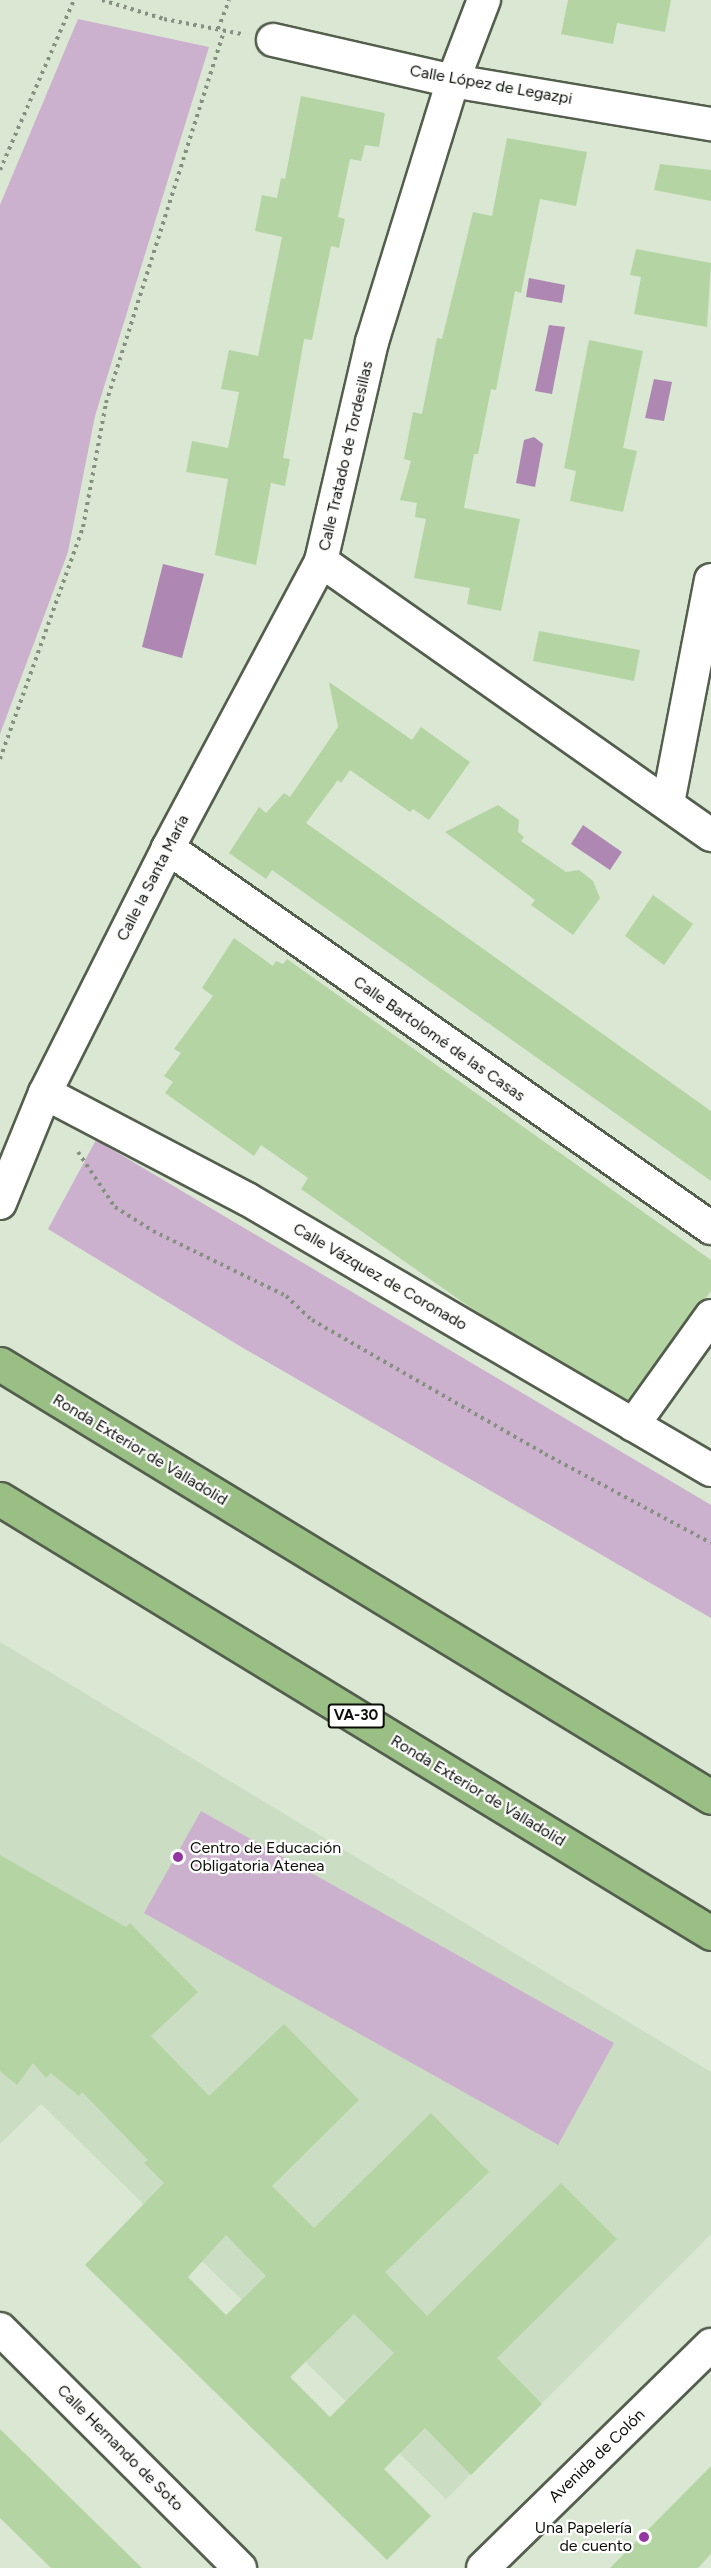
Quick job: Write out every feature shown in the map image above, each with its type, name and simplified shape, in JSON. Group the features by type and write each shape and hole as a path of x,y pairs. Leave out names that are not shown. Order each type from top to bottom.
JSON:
{"highway":[{"name":"Ronda Exterior de Valladolid","path":"5,1367 711,1797"},
{"name":"Ronda Exterior de Valladolid","path":"0,1499 711,1933"}],"street":[{"name":"Calle Tratado de Tordesillas","path":"484,0 453,81 372,342 321,561 711,835"},
{"name":"Calle López de Legazpi","path":"273,40 453,81 711,124"},
{"name":"Calle la Santa María","path":"0,1203 45,1093 168,848 321,561"},
{"path":"668,803 711,579"},
{"name":"Calle Bartolomé de las Casas","path":"168,848 711,1228"},
{"name":"Calle Vázquez de Coronado","path":"45,1093 247,1199 711,1470"},
{"path":"633,1425 711,1316"},
{"name":"Calle Hernando de Soto","path":"0,2329 240,2568"},
{"name":"Avenida de Colón","path":"483,2568 711,2345"}],"path":[{"path":"0,170 74,0"},
{"path":"0,759 83,527 106,403 224,30 164,19 102,0"},
{"path":"218,29 229,0"},
{"path":"76,1150 84,1156 115,1207 153,1231 286,1296 312,1320 545,1454 711,1542"}],"shaded area":[{"path":"78,19 209,47 95,416 68,552 0,734 0,205"},
{"path":"529,278 565,285 562,303 526,297"},
{"path":"549,325 565,327 552,394 535,391"},
{"path":"654,379 672,382 664,421 645,418"},
{"path":"534,437 543,444 535,487 516,483 524,440"},
{"path":"163,564 204,574 182,658 142,647"},
{"path":"583,825 622,852 610,870 571,844"},
{"path":"96,1140 711,1505 711,1618 243,1348 48,1229"},
{"name":"Centro de Educación Obligatoria Atenea","path":"0,1642 711,2072 711,2234 446,2499 41,2104 0,2144"},
{"path":"201,1811 614,2043 558,2145 144,1913"}],"building":[{"path":"568,0 671,0 665,32 617,23 613,44 561,34"},
{"path":"301,96 385,113 379,147 365,145 361,161 350,159 338,217 345,219 339,248 331,246 312,340 304,339 283,458 290,459 285,486 271,483 256,565 215,555 228,479 186,472 192,441 228,448 239,392 221,389 229,350 258,356 282,237 255,231 262,195 277,198 281,178 285,179"},
{"path":"507,138 587,152 576,206 540,199 521,293 515,291 496,390 491,389 478,454 474,454 464,508 520,519 501,611 467,604 470,588 414,578 426,519 415,517 417,503 400,500 411,461 404,459 413,412 422,414 437,338 442,339 473,212 492,216"},
{"path":"660,164 711,170 711,201 654,190"},
{"path":"636,249 711,263 707,327 634,314 641,277 630,275"},
{"path":"589,340 643,351 623,448 637,451 623,512 570,501 576,471 564,468"},
{"path":"539,631 640,650 634,681 533,661"},
{"path":"329,682 412,740 421,727 470,762 429,820 413,809 410,812 350,770 341,783 338,780 306,823 711,1111 711,1181 272,870 266,879 229,853 259,807 266,813 284,793 290,797 338,727"},
{"path":"498,805 519,820 518,832 524,837 521,841 566,872 579,870 593,881 600,898 573,935 531,905 535,900 445,832"},
{"path":"653,895 693,924 664,965 625,936"},
{"path":"234,938 273,966 276,961 283,964 287,959 711,1260 711,1291 628,1401 484,1317 301,1189 308,1178 261,1145 254,1156 165,1093 173,1082 164,1076 181,1053 174,1049 213,996 202,988"},
{"path":"0,1855 126,1927 130,1923 198,1992 151,2036 209,2096 284,2024 359,2100 272,2186 314,2228 431,2113 489,2172 385,2272 427,2316 561,2183 617,2239 497,2358 542,2404 471,2475 425,2428 384,2469 431,2516 387,2560 85,2265 164,2183 144,2163 148,2160 82,2092 79,2096 51,2073 46,2078 33,2063 17,2085 0,2071","holes":["226,2235 266,2276 226,2315 188,2277","354,2314 394,2353 330,2417 290,2377"]},
{"path":"0,2429 142,2568 51,2568 0,2518"},
{"path":"711,2466 711,2554 698,2568 610,2568"}],"place":[{"name":"Centro de Educación Obligatoria Atenea","path":"178,1857"},
{"name":"Una Papelería de cuento","path":"644,2537"}]}
